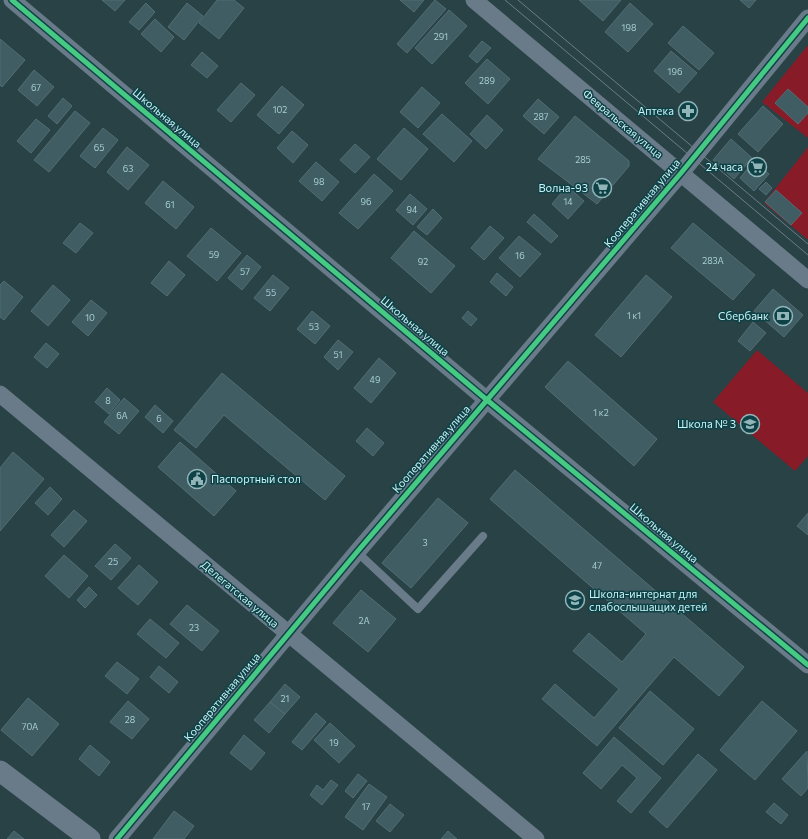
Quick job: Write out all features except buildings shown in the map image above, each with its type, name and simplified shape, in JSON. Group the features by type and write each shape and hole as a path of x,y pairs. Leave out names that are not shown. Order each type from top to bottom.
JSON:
{"street":[{"name":"Школьная улица","path":"12,0 487,400 808,665"},
{"name":"Февральская улица","path":"474,0 808,280"},
{"name":"Кооперативная улица","path":"117,839 357,552 681,173 808,18"},
{"name":"Делегатская улица","path":"0,394 536,839"},
{"path":"0,771 90,839"}],"lane":[{"path":"357,552 418,609 483,536"}],"shaded area":[{"path":"808,45 808,138 762,102"},
{"path":"808,147 808,240 764,203"},
{"path":"757,350 808,393 808,456 795,471 713,402"}],"tram line":[{"path":"505,0 808,255"},
{"path":"518,0 808,244"}],"cycle path":[{"path":"12,0 487,400 808,665"},
{"path":"117,839 357,552 681,173 808,18"}],"place":[{"name":"Аптека","path":"688,111"},
{"name":"24 часа","path":"757,167"},
{"name":"Волна-93","path":"602,188"},
{"name":"Сбербанк","path":"783,316"},
{"name":"Школа № 3","path":"750,424"},
{"name":"Паспортный стол","path":"197,479"},
{"name":"Школа-интернат для слабослышащих детей","path":"575,600"}]}
